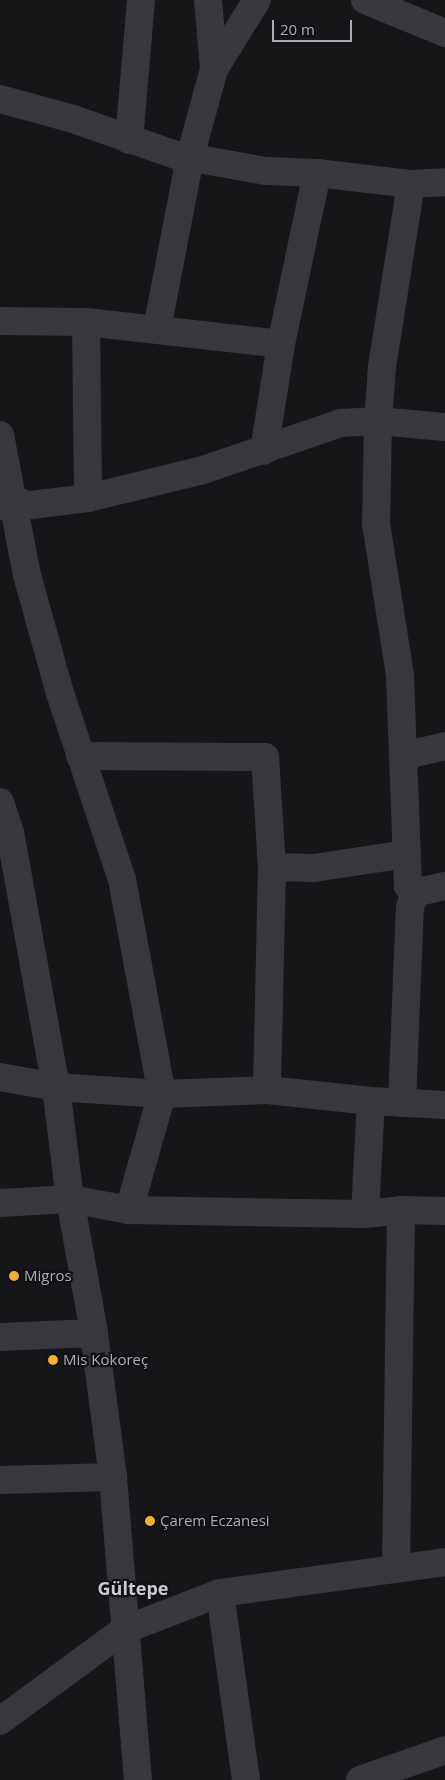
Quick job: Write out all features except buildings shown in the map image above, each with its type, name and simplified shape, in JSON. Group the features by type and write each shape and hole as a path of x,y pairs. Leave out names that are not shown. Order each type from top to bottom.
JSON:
{"street":[{"path":"130,140 140,0"},
{"path":"208,0 214,69"},
{"path":"157,329 190,157 214,69 257,0"},
{"path":"365,0 445,33"},
{"path":"0,100 73,119 130,140 190,157 266,171 317,173 411,184 445,182"},
{"path":"264,451 280,344 317,173"},
{"path":"411,184 382,367 378,421 376,524 400,675 408,886 414,894"},
{"path":"0,321 86,322 280,344"},
{"path":"86,322 88,498"},
{"path":"7,504 31,506 88,498 200,471 340,424 378,421 445,427"},
{"path":"0,435 7,504 80,756 122,879 162,1094 129,1210"},
{"path":"404,756 445,746"},
{"path":"80,756 265,758 272,867 267,1090"},
{"path":"0,802 56,1087 70,1199 94,1333 113,1477 124,1630 138,1780"},
{"path":"272,867 314,868 407,854"},
{"path":"414,894 445,886"},
{"path":"402,1103 410,908 414,894"},
{"path":"0,1078 56,1087 162,1094 267,1090 371,1101 445,1105"},
{"path":"366,1214 371,1101"},
{"path":"0,1204 70,1199 129,1210 366,1214 401,1210 445,1211"},
{"path":"396,1567 401,1210"},
{"path":"0,1337 94,1333"},
{"path":"0,1480 113,1477"},
{"path":"0,1721 124,1630 220,1593 396,1567 445,1562"},
{"path":"220,1593 246,1780"},
{"path":"360,1780 445,1750"}],"place":[{"name":"Migros","path":"14,1276"},
{"name":"Mis Kokoreç","path":"53,1360"},
{"name":"Çarem Eczanesi","path":"150,1521"}],"district":[{"name":"Gültepe","path":"133,1588"}]}
